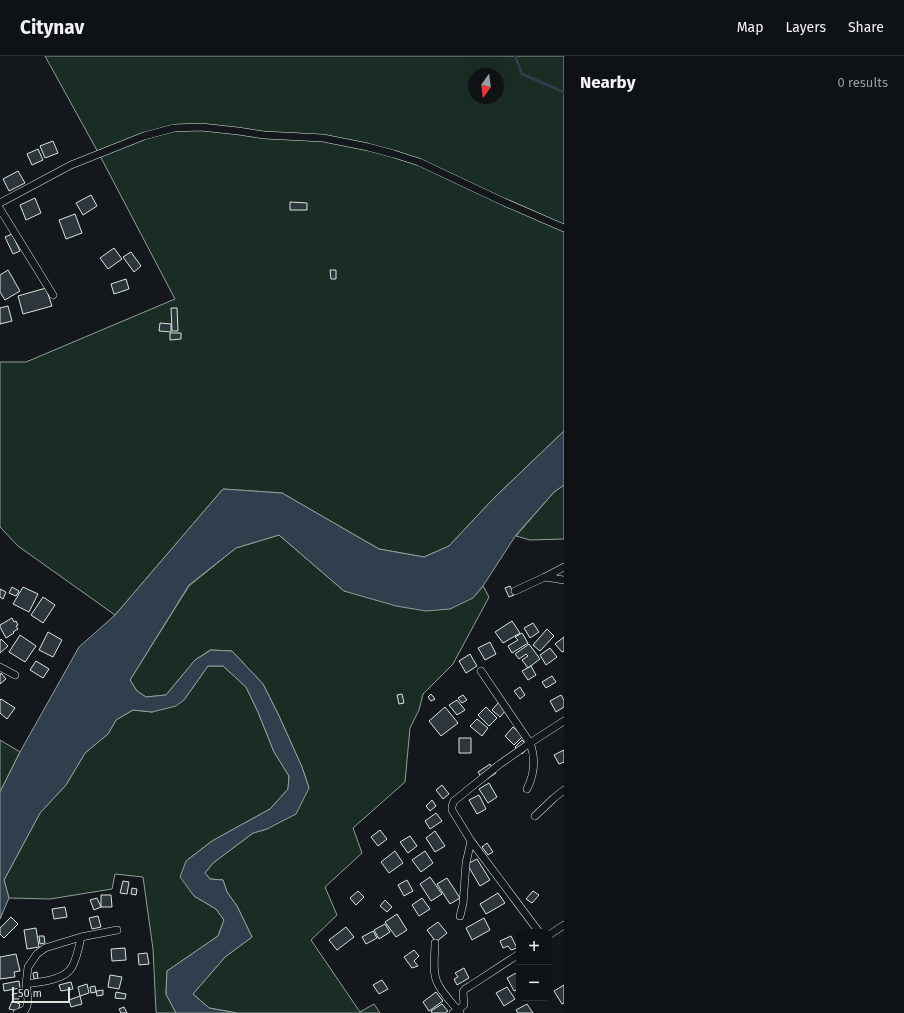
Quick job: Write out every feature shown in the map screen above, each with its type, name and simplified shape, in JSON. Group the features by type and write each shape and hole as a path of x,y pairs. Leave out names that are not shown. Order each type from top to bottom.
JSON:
{"street":[{"path":"0,203 71,165 144,136 174,128 201,127 238,130 264,135 323,138 394,154 419,162 564,228"},
{"path":"0,209 53,294"},
{"path":"515,591 564,567"},
{"path":"545,577 564,580"},
{"path":"0,667 15,675"},
{"path":"481,672 530,743 534,753 532,780 527,789"},
{"path":"537,929 471,841 452,810 452,806 454,801 500,764 564,721"},
{"path":"535,816 564,790"},
{"path":"460,916 463,904 466,863 471,841"},
{"path":"552,932 564,925"},
{"path":"17,1013 25,1010 27,1006 28,1000 26,984 28,967 37,954 45,948 81,937 117,930"},
{"path":"26,984 45,981 65,974 71,968 76,957 81,937"},
{"path":"436,943 434,968 436,982 457,1012 464,1005 463,992 465,988 516,956"}],"green space":[{"path":"45,56 564,56 564,431 493,499 449,546 424,557 379,549 282,493 223,489 115,615 18,546 0,527 0,362 26,362 175,299 99,154"},
{"path":"564,485 564,539 530,540 516,536 554,492"},
{"path":"279,535 344,591 473,598 483,586 489,597 453,664 423,694 419,710 410,728 405,782 353,828 362,853 325,887 337,915 311,940 360,1012 374,1004 380,1013 237,1013 209,1008 193,994 225,957 252,937 237,906 227,892 223,880 210,879 205,873 213,863 253,833 267,829 309,788 302,767 263,684 232,651 210,650 195,660 166,695 146,697 137,691 130,680 189,586 236,548"},
{"path":"208,666 223,666 246,687 274,752 289,776 288,789 270,809 212,841 186,861 194,896 216,909 224,920 218,936 167,971 166,994 176,1013 157,1013 153,949 143,877 115,874 112,889 50,899 9,898 4,880 40,813 66,785 85,753 108,734 116,720 133,710 152,712 184,700"},
{"path":"0,740 20,752 0,792"}],"water":[{"path":"564,431 564,485 554,492 516,535 483,586 473,598 450,609 426,611 396,606 344,591 279,535 236,548 189,585 130,680 137,691 146,697 166,695 195,660 211,650 232,651 263,684 302,767 309,788 296,814 267,829 253,833 213,863 205,873 210,879 223,880 227,892 237,906 252,937 225,957 193,994 209,1008 237,1013 176,1013 166,994 167,971 218,936 224,920 216,909 194,896 180,877 186,861 212,841 270,809 288,789 289,776 274,752 246,687 223,666 208,666 184,700 176,706 152,712 133,710 116,720 108,734 85,753 66,785 40,813 4,880 9,898 0,919 0,792 20,752 79,647 115,615 223,489 282,493 379,549 424,557 449,546 493,499"}],"building":[{"path":"53,141 58,153 45,158 40,146"},
{"path":"38,149 43,160 32,165 27,154"},
{"path":"18,171 25,183 9,191 3,179"},
{"path":"91,195 97,206 83,215 76,203"},
{"path":"35,198 41,213 26,220 20,205"},
{"path":"290,202 307,203 307,210 290,210"},
{"path":"75,214 82,233 66,239 59,220"},
{"path":"12,234 20,251 13,254 5,237"},
{"path":"114,248 122,259 108,269 100,258"},
{"path":"131,252 141,266 134,272 123,257"},
{"path":"8,270 20,291 5,300 0,292 0,275"},
{"path":"330,270 336,270 336,279 331,279"},
{"path":"126,279 129,289 114,294 111,284"},
{"path":"46,288 52,306 23,314 18,296"},
{"path":"8,306 12,321 0,324 0,308"},
{"path":"171,308 177,308 178,331 172,331"},
{"path":"160,323 171,324 171,332 159,331"},
{"path":"170,333 181,333 181,339 170,340"},
{"path":"510,586 514,595 509,597 505,588"},
{"path":"12,587 19,591 16,596 9,593"},
{"path":"23,587 38,594 29,612 13,604"},
{"path":"0,589 6,592 3,599 0,597"},
{"path":"43,597 55,605 43,623 31,615"},
{"path":"12,618 14,622 16,621 18,625 16,626 18,629 6,638 0,625"},
{"path":"512,621 520,633 503,643 495,632"},
{"path":"533,623 539,632 530,638 524,628"},
{"path":"547,629 554,636 540,651 533,645"},
{"path":"48,632 62,640 53,657 39,650"},
{"path":"522,633 528,643 512,653 508,646 518,640 515,637"},
{"path":"20,635 36,646 25,662 9,652"},
{"path":"564,637 564,651 562,652 555,644"},
{"path":"1,639 8,646 0,653 0,641"},
{"path":"490,642 496,654 485,660 478,648"},
{"path":"529,644 540,659 528,668 522,660 528,656 526,654 519,659 515,654"},
{"path":"550,648 557,657 546,665 540,655"},
{"path":"470,654 477,666 466,673 459,661"},
{"path":"36,661 49,669 43,678 30,670"},
{"path":"531,666 536,675 528,680 522,671"},
{"path":"1,673 6,679 0,684 0,675"},
{"path":"552,676 556,682 546,688 542,682"},
{"path":"520,687 525,695 520,699 514,691"},
{"path":"402,694 404,703 399,704 397,695"},
{"path":"431,694 435,699 431,701 428,697"},
{"path":"463,695 467,700 462,703 458,698"},
{"path":"561,695 564,700 564,707 556,712 550,701"},
{"path":"1,699 15,708 7,719 0,713"},
{"path":"457,700 465,710 457,715 449,705"},
{"path":"499,702 506,710 500,717 492,710"},
{"path":"445,707 458,723 441,736 429,721"},
{"path":"486,707 497,718 489,726 478,715"},
{"path":"477,719 488,728 482,736 470,726"},
{"path":"513,727 523,736 514,745 505,736"},
{"path":"459,738 471,738 471,753 459,753"},
{"path":"522,740 529,747 522,754 515,747"},
{"path":"564,750 564,762 559,764 554,755"},
{"path":"490,764 496,773 484,781 478,772"},
{"path":"489,783 497,797 488,803 479,789"},
{"path":"442,785 449,794 443,799 436,790"},
{"path":"479,795 486,809 477,814 469,800"},
{"path":"432,800 436,806 430,811 426,806"},
{"path":"436,813 442,821 430,829 425,821"},
{"path":"380,830 387,839 378,846 371,837"},
{"path":"435,831 445,846 435,852 426,838"},
{"path":"410,836 417,846 408,853 400,842"},
{"path":"487,843 493,852 488,855 482,847"},
{"path":"395,851 403,863 389,873 381,862"},
{"path":"425,851 433,863 421,872 412,860"},
{"path":"477,859 490,880 480,886 467,864"},
{"path":"430,877 442,894 431,901 420,884"},
{"path":"447,878 460,898 450,904 437,884"},
{"path":"407,880 413,891 404,896 398,885"},
{"path":"123,881 129,882 127,894 120,893"},
{"path":"132,888 137,889 136,895 131,894"},
{"path":"358,891 364,897 356,905 350,898"},
{"path":"533,891 539,895 532,903 526,899"},
{"path":"498,893 505,903 486,914 480,904"},
{"path":"101,895 111,895 112,907 101,907"},
{"path":"97,898 101,907 94,910 90,900"},
{"path":"422,898 430,909 419,916 412,905"},
{"path":"385,900 392,907 387,912 380,906"},
{"path":"65,907 67,917 54,919 52,909"},
{"path":"397,914 407,930 396,937 385,922"},
{"path":"98,916 101,927 92,929 89,918"},
{"path":"11,917 18,924 4,938 0,934 0,928"},
{"path":"484,918 490,930 472,940 466,928"},
{"path":"438,922 447,933 436,942 427,930"},
{"path":"385,924 390,932 379,939 374,930"},
{"path":"346,927 354,937 337,950 329,940"},
{"path":"36,928 39,947 27,949 24,930"},
{"path":"373,931 377,938 366,944 362,937"},
{"path":"39,936 44,936 45,943 40,944"},
{"path":"511,936 516,948 511,950 508,946 503,948 500,941"},
{"path":"125,948 126,960 112,961 111,949"},
{"path":"414,950 419,956 414,961 418,966 412,968 404,957"},
{"path":"147,953 149,964 139,965 138,954"},
{"path":"16,954 20,971 14,972 15,977 0,979 0,957"},
{"path":"464,968 469,978 457,985 454,979 458,977 455,973"},
{"path":"37,972 38,978 34,979 33,973"},
{"path":"516,973 516,990 514,991 507,978"},
{"path":"110,975 122,977 119,989 108,987"},
{"path":"382,980 388,989 379,994 373,985"},
{"path":"19,981 20,988 4,991 3,984"},
{"path":"71,982 73,989 61,991 59,985"},
{"path":"87,984 89,993 80,996 78,987"},
{"path":"564,985 564,1003 562,1004 554,991"},
{"path":"95,986 96,992 91,993 90,987"},
{"path":"507,987 515,999 504,1006 496,993"},
{"path":"103,990 103,995 97,996 96,991"},
{"path":"116,992 126,994 125,999 115,998"},
{"path":"436,992 443,1001 429,1011 423,1002"},
{"path":"19,993 19,999 13,999 12,994"},
{"path":"80,996 82,1004 71,1007 69,1000"},
{"path":"12,1001 20,1004 18,1011 9,1009"},
{"path":"442,1004 448,1011 445,1013 432,1013 431,1011"},
{"path":"527,1004 533,1013 518,1013 516,1010"},
{"path":"124,1007 127,1013 121,1013 119,1009"}],"waterway":[{"path":"515,56 522,74 564,93"}]}
